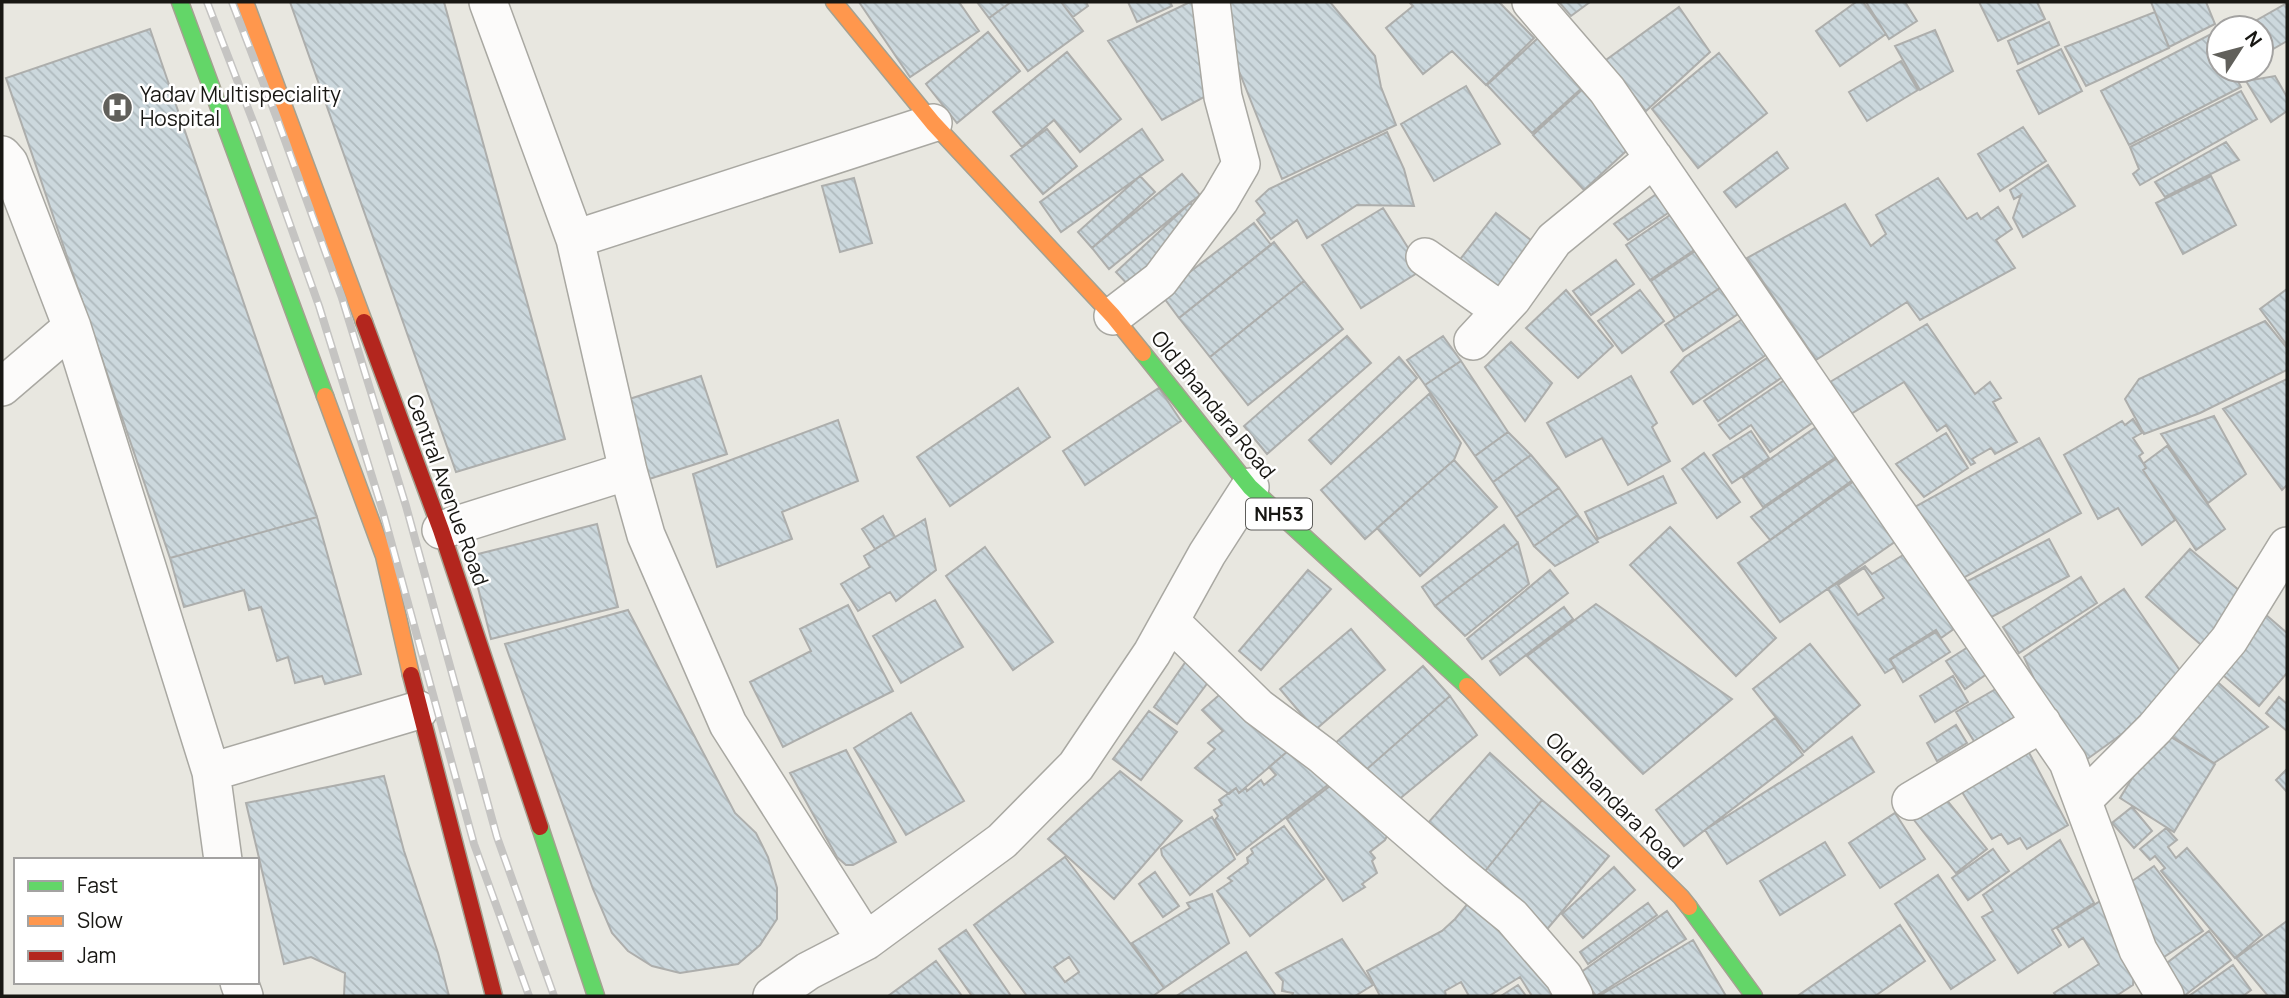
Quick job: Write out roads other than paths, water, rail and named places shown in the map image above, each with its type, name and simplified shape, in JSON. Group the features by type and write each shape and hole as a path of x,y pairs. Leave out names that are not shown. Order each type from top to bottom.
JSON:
{"main road":[{"path":"180,2 384,556 419,710 494,996"},
{"name":"Central Avenue Road","path":"245,2 441,530 596,996"},
{"name":"Old Bhandara Road","path":"834,2 933,123 1113,316 1250,487 1469,688 1672,888 1754,996"}],"street":[{"path":"488,2 575,239 628,471 646,535 727,724 866,941"},
{"path":"1113,316 1160,280 1220,201 1241,164 1223,97 1211,2"},
{"path":"1531,2 1607,90 2068,762 2138,950 2165,996"},
{"path":"575,239 933,123"},
{"path":"2,155 9,163 72,327 211,772 223,858"},
{"path":"1473,341 1512,299 1554,240 1654,158"},
{"path":"1425,257 1501,311"},
{"path":"2,387 72,327"},
{"path":"441,530 628,471"},
{"path":"772,996 807,971 866,941 1002,841 1076,766 1152,653 1207,554 1250,487"},
{"path":"2082,800 2155,728 2229,640 2287,546"},
{"path":"1170,621 1258,707 1322,755 1457,873 1512,917 1564,977 1574,996"},
{"path":"211,772 419,710"},
{"path":"1911,801 2042,723"}],"railway":[{"path":"207,2 319,306 383,512 474,844 529,996"},
{"path":"232,2 342,298 406,506 497,837 554,996"}],"place":[{"name":"Yadav Multispeciality Hospital","path":"117,107"}]}
